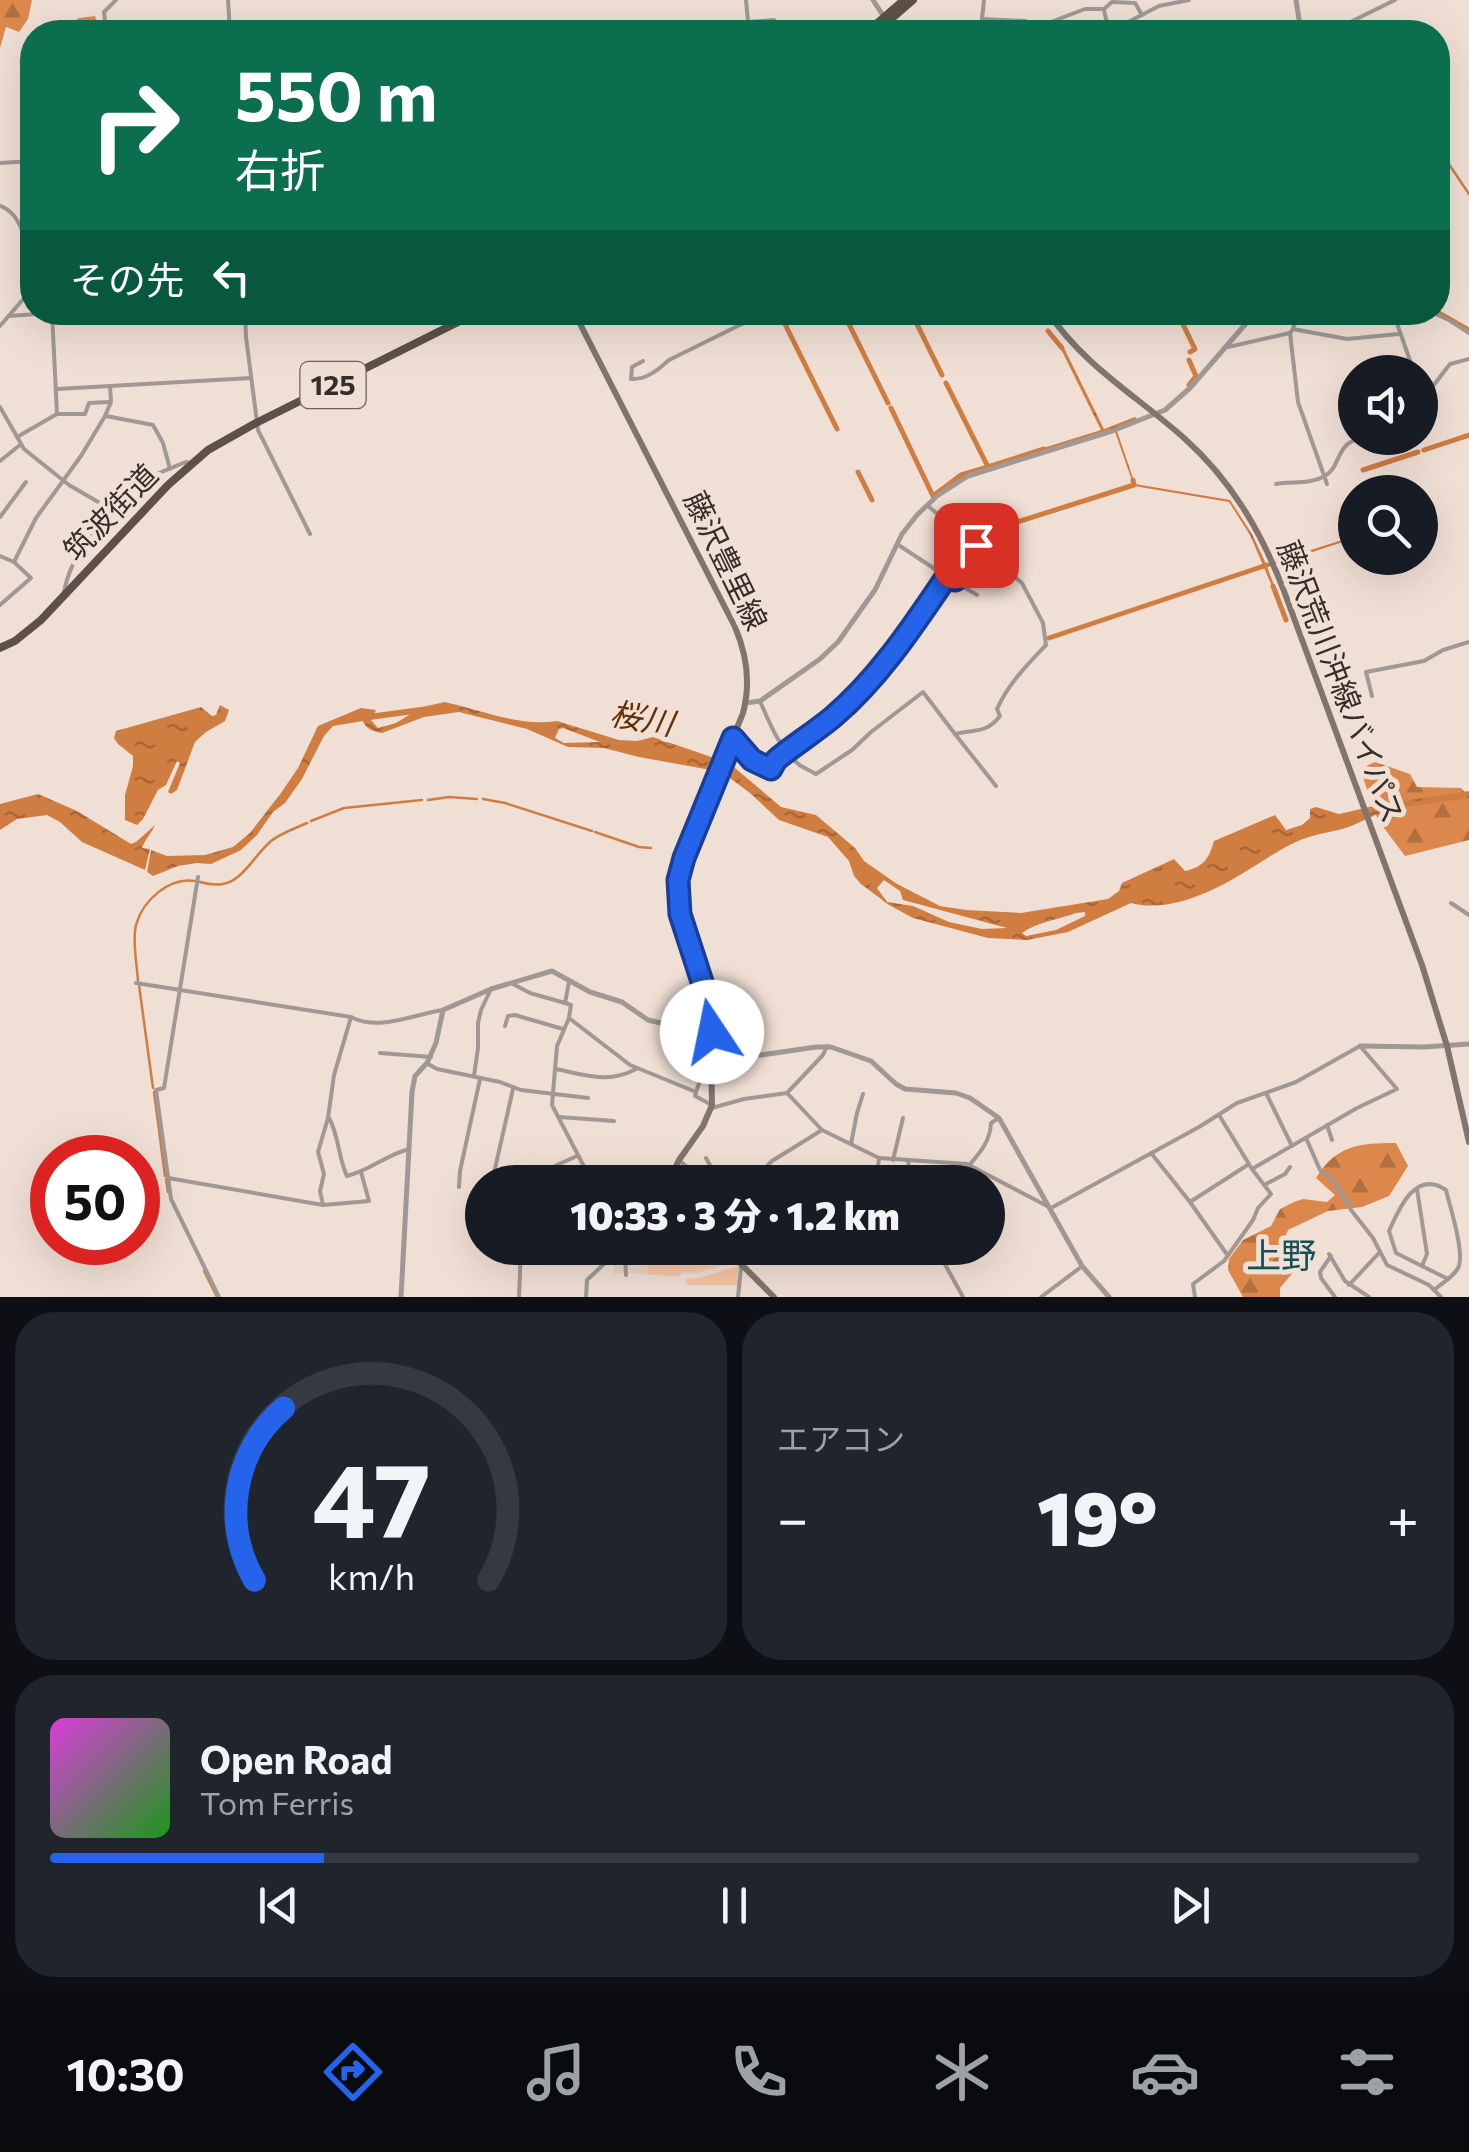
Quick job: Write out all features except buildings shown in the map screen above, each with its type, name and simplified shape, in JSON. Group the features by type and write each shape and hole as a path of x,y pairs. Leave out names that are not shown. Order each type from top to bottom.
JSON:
{"highway":[{"path":"886,20 904,0"},
{"path":"886,20 913,0"},
{"name":"筑波街道","path":"0,648 28,632 191,462 256,423 452,325"}],"main road":[{"name":"藤沢豊里線","path":"580,325 741,641 747,670 746,703 678,874 678,902 710,1011 712,1106"},
{"name":"藤沢荒川沖線バイパス","path":"1058,325 1098,368 1205,458 1247,511 1274,565 1422,965 1447,1046 1469,1142"},
{"path":"676,1165 712,1106"},
{"path":"743,1265 774,1297"}],"street":[{"path":"105,20 104,12 116,0"},
{"path":"873,0 886,20"},
{"path":"1082,0 1085,10"},
{"path":"1132,20 1159,6 1188,0"},
{"path":"1354,20 1395,0"},
{"path":"1057,20 1085,10 1104,9 1112,1 1135,3 1142,15"},
{"path":"1104,9 1106,20"},
{"path":"0,206 14,213 20,222"},
{"path":"0,326 20,303"},
{"path":"9,316 20,315"},
{"path":"53,325 57,414"},
{"path":"246,325 256,423 310,534"},
{"path":"643,361 630,370 631,380 658,370 740,325"},
{"path":"746,703 760,701 829,652 875,590 910,523 953,485 968,476 1155,415 1179,399 1245,325"},
{"path":"1293,325 1298,402 1327,484"},
{"path":"1396,325 1407,355"},
{"path":"1226,348 1291,331 1347,339 1398,334"},
{"path":"1438,378 1450,364 1469,359"},
{"path":"57,390 251,378"},
{"path":"14,562 36,518 105,416 111,402 110,386"},
{"path":"18,436 57,414 85,414 90,403 111,402"},
{"path":"0,407 20,445 64,480 113,510"},
{"path":"105,416 153,425 170,469"},
{"path":"0,461 20,445"},
{"path":"1276,484 1302,483 1324,476 1333,470 1340,455"},
{"name":"筑波街道","path":"64,596 74,560 113,510 142,483 191,462"},
{"path":"0,517 26,482"},
{"path":"927,506 1022,583 1043,622 1046,645 1017,675 1000,702 1000,716 994,724 986,730 955,734"},
{"path":"898,544 977,595"},
{"path":"955,580 976,545"},
{"path":"0,556 14,562 31,578 0,605"},
{"path":"732,740 752,760 771,769 787,750 833,717 905,640 947,576"},
{"path":"1372,696 1366,672 1424,661 1469,642"},
{"path":"760,701 787,750 801,766 816,774 923,692 996,786"},
{"path":"198,877 164,1088 156,1090 171,1199 218,1297"},
{"path":"1450,903 1469,914"},
{"path":"136,983 365,1022 386,1022 443,1010 491,989 552,972 590,992 622,1002 648,1020 712,1036 752,1055 827,1046 871,1061 906,1089 963,1094 1000,1118 1082,1266 1109,1297"},
{"path":"512,982 530,994 571,1005 557,1046 552,1105 582,1165"},
{"path":"565,1003 569,982"},
{"path":"459,1187 477,1078 478,1023 491,989"},
{"path":"401,1297 414,1079 429,1060 443,1010"},
{"path":"505,1026 508,1016 514,1014 562,1029"},
{"path":"323,1205 320,1190 324,1174 318,1152 350,1017"},
{"path":"569,1018 636,1068 696,1092"},
{"path":"1051,1208 1237,1103 1296,1082 1360,1046 1469,1044"},
{"path":"712,1064 705,1067 696,1096 712,1106 787,1093 823,1056 827,1046"},
{"path":"1190,1202 1397,1089 1360,1046"},
{"path":"380,1053 429,1060 437,1070 513,1088 588,1098"},
{"path":"556,1069 611,1077 636,1068"},
{"path":"496,1165 513,1088"},
{"path":"787,1093 822,1130 878,1158 967,1164 1051,1208"},
{"path":"1266,1093 1292,1146"},
{"path":"851,1144 863,1094"},
{"path":"1195,1297 1192,1284 1228,1255 1271,1194 1219,1115"},
{"path":"560,1117 614,1121"},
{"path":"328,1118 335,1130 345,1175 361,1172 409,1149"},
{"path":"893,1160 904,1118"},
{"path":"967,1164 980,1154 991,1132 991,1123 1000,1118"},
{"path":"1327,1125 1332,1140"},
{"path":"769,1165 822,1130"},
{"path":"1306,1138 1320,1170 1332,1180 1373,1238 1386,1265 1442,1297"},
{"path":"1151,1154 1228,1255"},
{"path":"557,1165 577,1156"},
{"path":"706,1158 710,1165"},
{"path":"877,1165 878,1158"},
{"path":"679,1160 685,1165"},
{"path":"908,1161 909,1165"},
{"path":"1264,1186 1290,1167"},
{"path":"168,1178 323,1205 369,1201 361,1172"},
{"path":"1434,1290 1448,1279 1460,1262 1446,1190 1426,1184 1402,1201 1389,1231 1394,1251 1448,1279"},
{"path":"1417,1189 1426,1254 1422,1266"},
{"path":"1383,1260 1394,1251"},
{"path":"1349,1285 1379,1253"},
{"path":"1335,1297 1320,1278 1330,1255 1349,1285 1369,1297"},
{"path":"519,1297 521,1265"},
{"path":"586,1297 587,1280 602,1265"},
{"path":"626,1265 626,1275"},
{"path":"738,1297 742,1265"},
{"path":"945,1265 962,1297"},
{"path":"1041,1297 1082,1266"},
{"path":"1354,1297 1358,1290"}],"shaded area":[{"path":"614,1265 725,1265 695,1274 682,1273 679,1277 614,1274"},
{"path":"648,1265 719,1265 679,1275 647,1274"},
{"path":"738,1266 737,1285 687,1285 686,1279"}],"green space":[{"path":"0,0 32,0 28,19 20,20 19,32 6,27 0,48"},
{"path":"1375,762 1410,774 1417,787 1461,788 1469,797 1469,840 1405,856 1378,820 1360,769"},
{"path":"1396,1143 1408,1166 1389,1196 1362,1207 1328,1211 1288,1230 1286,1249 1301,1263 1280,1288 1280,1297 1243,1297 1228,1270 1229,1259 1243,1240 1271,1226 1280,1209 1294,1202 1327,1202 1335,1195 1316,1178 1341,1152 1360,1145"}],"water":[{"path":"1062,344 1104,429 1137,419 1116,428 1135,484 1230,500 1252,534 1266,564 1338,544 1267,567 1274,591 1250,535 1229,502 1134,486 1114,429 1044,450 1101,430 1059,345"},
{"path":"445,702 515,720 557,721 619,740 653,737 729,763 781,807 816,815 855,848 864,861 897,884 940,906 966,910 1021,913 1108,899 1119,891 1122,883 1174,859 1185,871 1196,867 1207,857 1214,841 1275,815 1286,830 1302,825 1310,818 1310,809 1316,807 1339,814 1469,791 1469,798 1393,809 1346,828 1306,838 1226,883 1179,902 1131,903 1068,932 1027,940 988,938 913,918 889,905 861,884 849,861 828,837 779,820 722,772 604,748 568,747 527,729 459,712 424,717 382,733 368,728 363,721 333,726 285,803 241,850 211,864 178,866 153,876 147,872 151,850 167,856 205,855 233,847 250,833 298,768 318,726 361,708 376,710 371,720 378,728 396,723 422,707","holes":["563,728 600,742 564,743 555,738","884,880 900,891 903,900 1007,928 982,929 949,922 913,906 887,902 877,888","1085,912 1085,916 1056,930 1026,936 1022,933 1076,913"]},
{"path":"220,705 229,710 225,721 195,742 177,790 168,792 180,763 177,761 143,819 137,825 125,820 125,795 133,756 118,744 114,738 116,731 201,707 216,715"},
{"path":"38,794 77,811 131,844 155,825 142,848 150,849 145,870 82,842 47,815 17,819 0,830 0,804"}],"waterway":[{"path":"1450,166 1469,194"},
{"path":"1450,319 1469,330"},
{"path":"785,325 837,429"},
{"path":"849,325 888,403"},
{"path":"917,325 942,375"},
{"path":"1183,325 1195,349 1190,352"},
{"path":"1048,331 1062,348"},
{"path":"1189,360 1196,376 1189,385"},
{"path":"946,383 988,467 1044,449"},
{"path":"891,408 933,496 961,475 988,467"},
{"path":"1438,445 1469,435"},
{"path":"1363,470 1409,455"},
{"path":"858,472 872,500"},
{"path":"970,537 1134,485 1133,480"},
{"path":"1049,638 1267,565"},
{"path":"1273,586 1286,620"},
{"name":"桜川","path":"369,717 421,710"},
{"path":"428,800 477,799"},
{"path":"483,799 592,831"},
{"path":"311,821 344,808 422,800"},
{"path":"200,882 214,885 234,880 271,841 307,823"},
{"path":"595,832 651,848"},
{"path":"138,981 134,938 139,916 158,892 176,883 195,881"},
{"path":"139,985 153,1088"},
{"path":"154,1092 165,1176"},
{"path":"166,1179 168,1192"},
{"path":"204,1271 217,1297"}],"district":[{"name":"上野","path":"1281,1256"}],"route":[{"path":"712,1032 706,994 680,914 678,880 733,738 752,760 771,769 776,760 833,717 905,640 947,576 955,580 976,545"}]}
